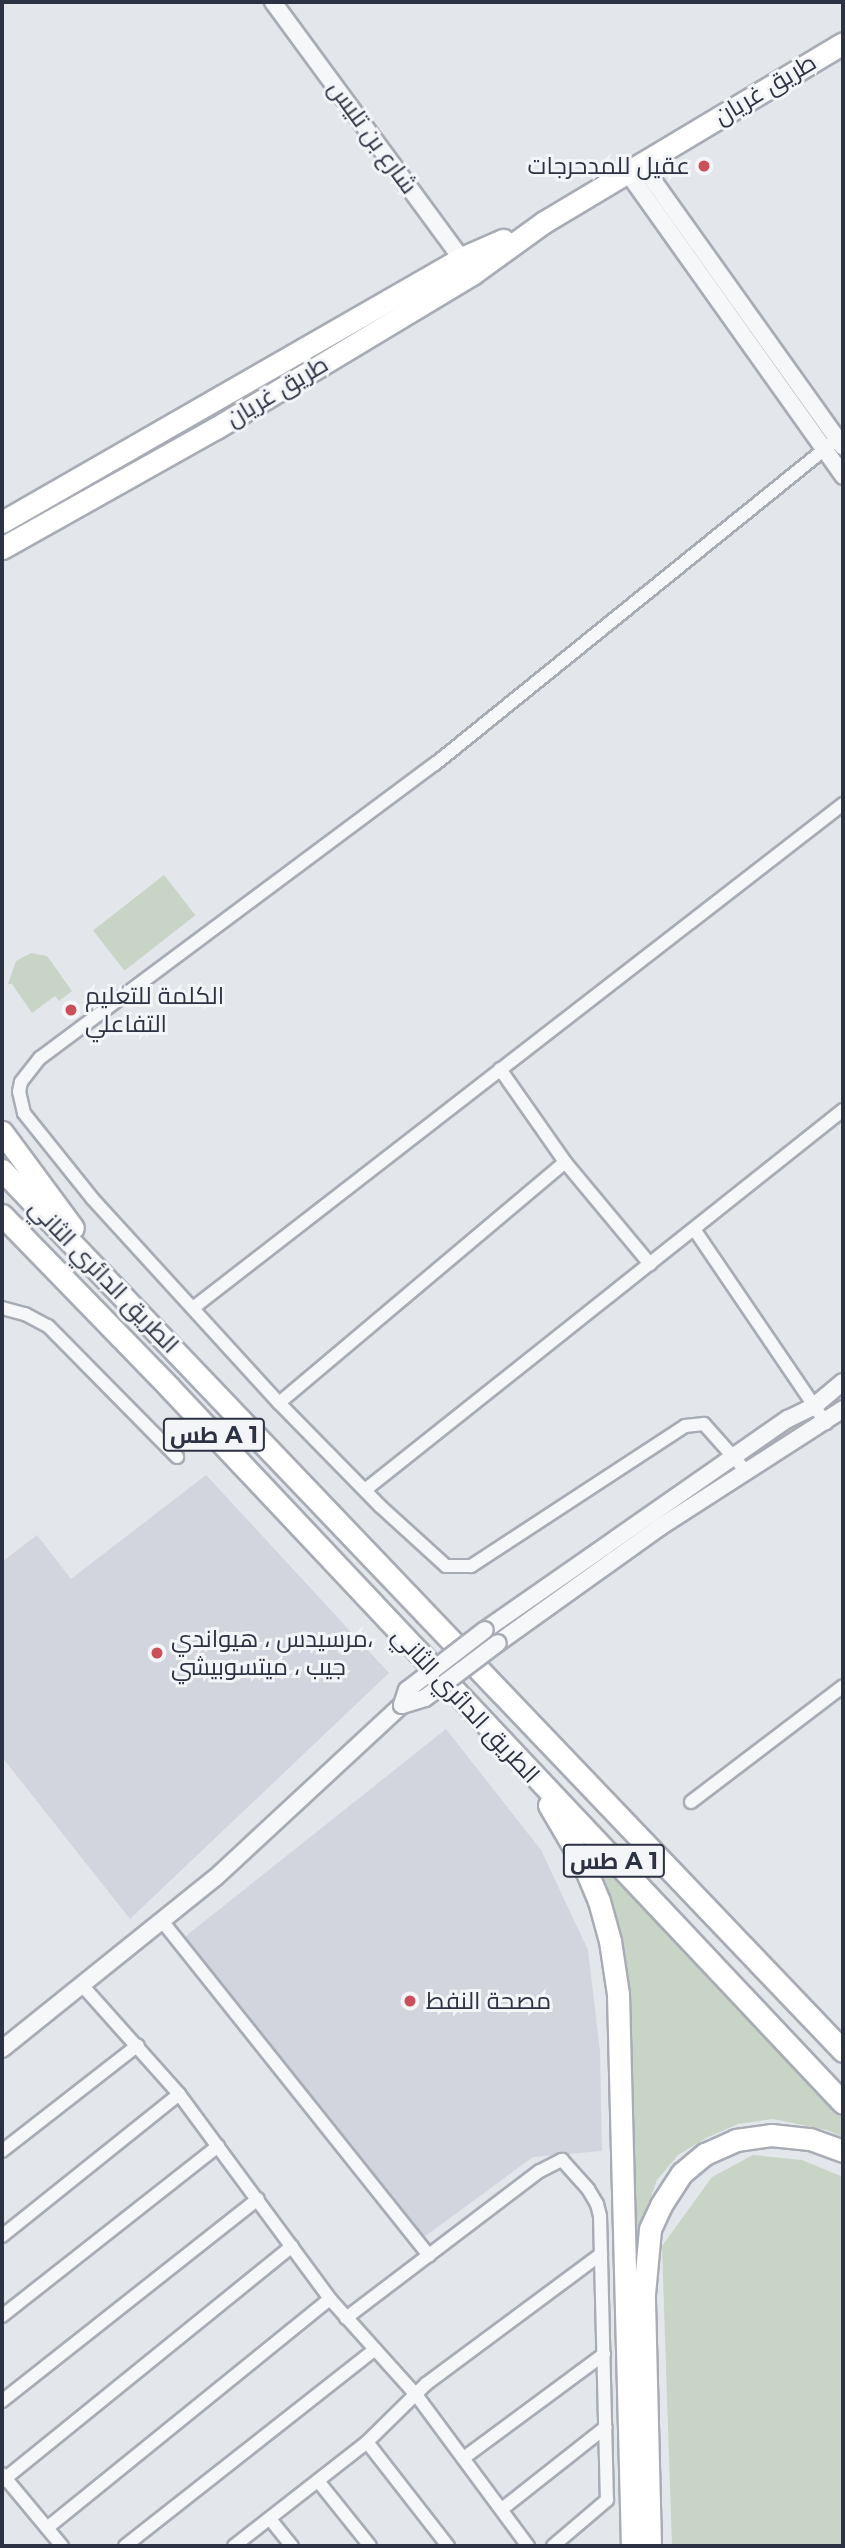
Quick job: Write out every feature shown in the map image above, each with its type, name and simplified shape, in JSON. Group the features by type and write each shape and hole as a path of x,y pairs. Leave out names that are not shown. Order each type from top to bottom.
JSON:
{"highway":[{"name":"طريق غريان","path":"2,522 467,266 635,169 843,43"},
{"name":"طريق غريان","path":"2,548 216,428 467,266"},
{"path":"2,1132 115,1287"},
{"name":"الطريق الدائري الثاني","path":"2,1170 843,2051"},
{"name":"الطريق الدائري الثاني","path":"2,1214 188,1407 843,2104"},
{"path":"2,1223 39,1255"},
{"path":"532,1776 583,1863 599,1901 610,1941 618,1994 632,2546"},
{"path":"811,2016 843,2036"},
{"path":"650,2546 644,2294 650,2229 661,2206 682,2173 705,2154 736,2140 771,2135 810,2139 843,2151"}],"street":[{"name":"شارع بن تليس","path":"273,2 467,266"},
{"path":"635,169 840,442 824,450 435,764 52,1048 31,1069 19,1087 24,1113 92,1198 279,1403 365,1490 446,1566 462,1568 500,1549 685,1426 704,1424 746,1470"},
{"path":"635,169 843,477"},
{"path":"193,1308 843,804"},
{"path":"500,1069 565,1162 650,1264"},
{"path":"365,1490 843,1110"},
{"path":"279,1403 565,1162"},
{"path":"694,1229 826,1423"},
{"path":"2,1308 24,1314 48,1326 177,1457"},
{"path":"2,2049 215,1878 402,1704 407,1690 485,1630 788,1419 813,1407 843,1382"},
{"path":"402,1704 425,1698 564,1594 785,1443 826,1423 843,1409"},
{"path":"691,1802 843,1686"},
{"path":"162,1921 429,2255"},
{"path":"81,1984 179,2094 330,2299 417,2396 465,2457 528,2546"},
{"path":"2,2151 138,2045"},
{"path":"2,2236 179,2094"},
{"path":"2,2316 218,2146"},
{"path":"346,2318 558,2160 588,2189 597,2204 601,2254 607,2500 553,2546"},
{"path":"2,2401 258,2199"},
{"path":"62,2546 3,2478 292,2246"},
{"path":"234,2546 367,2442 417,2396 426,2384 601,2254"},
{"path":"47,2528 330,2299"},
{"path":"125,2546 375,2349"},
{"path":"465,2457 604,2354"},
{"path":"502,2509 606,2427"},
{"path":"367,2442 448,2546"},
{"path":"318,2481 370,2546"},
{"path":"270,2519 292,2546"}],"shaded area":[{"path":"206,1475 389,1673 130,1919 2,1757 2,1562 37,1535 71,1579"},
{"name":"مصحة النفط","path":"446,1729 541,1850 588,1950 600,2051 602,2151 533,2157 424,2237 177,1943"}],"green space":[{"path":"164,875 195,915 124,971 93,930"},
{"path":"31,953 47,956 72,991 59,1001 55,996 32,1013 12,984 8,984 16,961"},
{"path":"586,1843 621,1884 843,2117 843,2137 827,2130 773,2119 738,2124 708,2137 678,2155 657,2180 632,2248 614,1933 607,1885"},
{"path":"753,2155 802,2160 843,2177 843,2546 672,2546 662,2246 712,2177"}],"place":[{"name":"عقيل للمدحرجات","path":"704,166"},
{"name":"الكلمة للتعليم التفاعلي","path":"71,1010"},
{"name":"مرسيدس ، هيواندي، جيب ، ميتسوبيشي","path":"157,1653"},
{"name":"مصحة النفط","path":"410,2001"}]}
